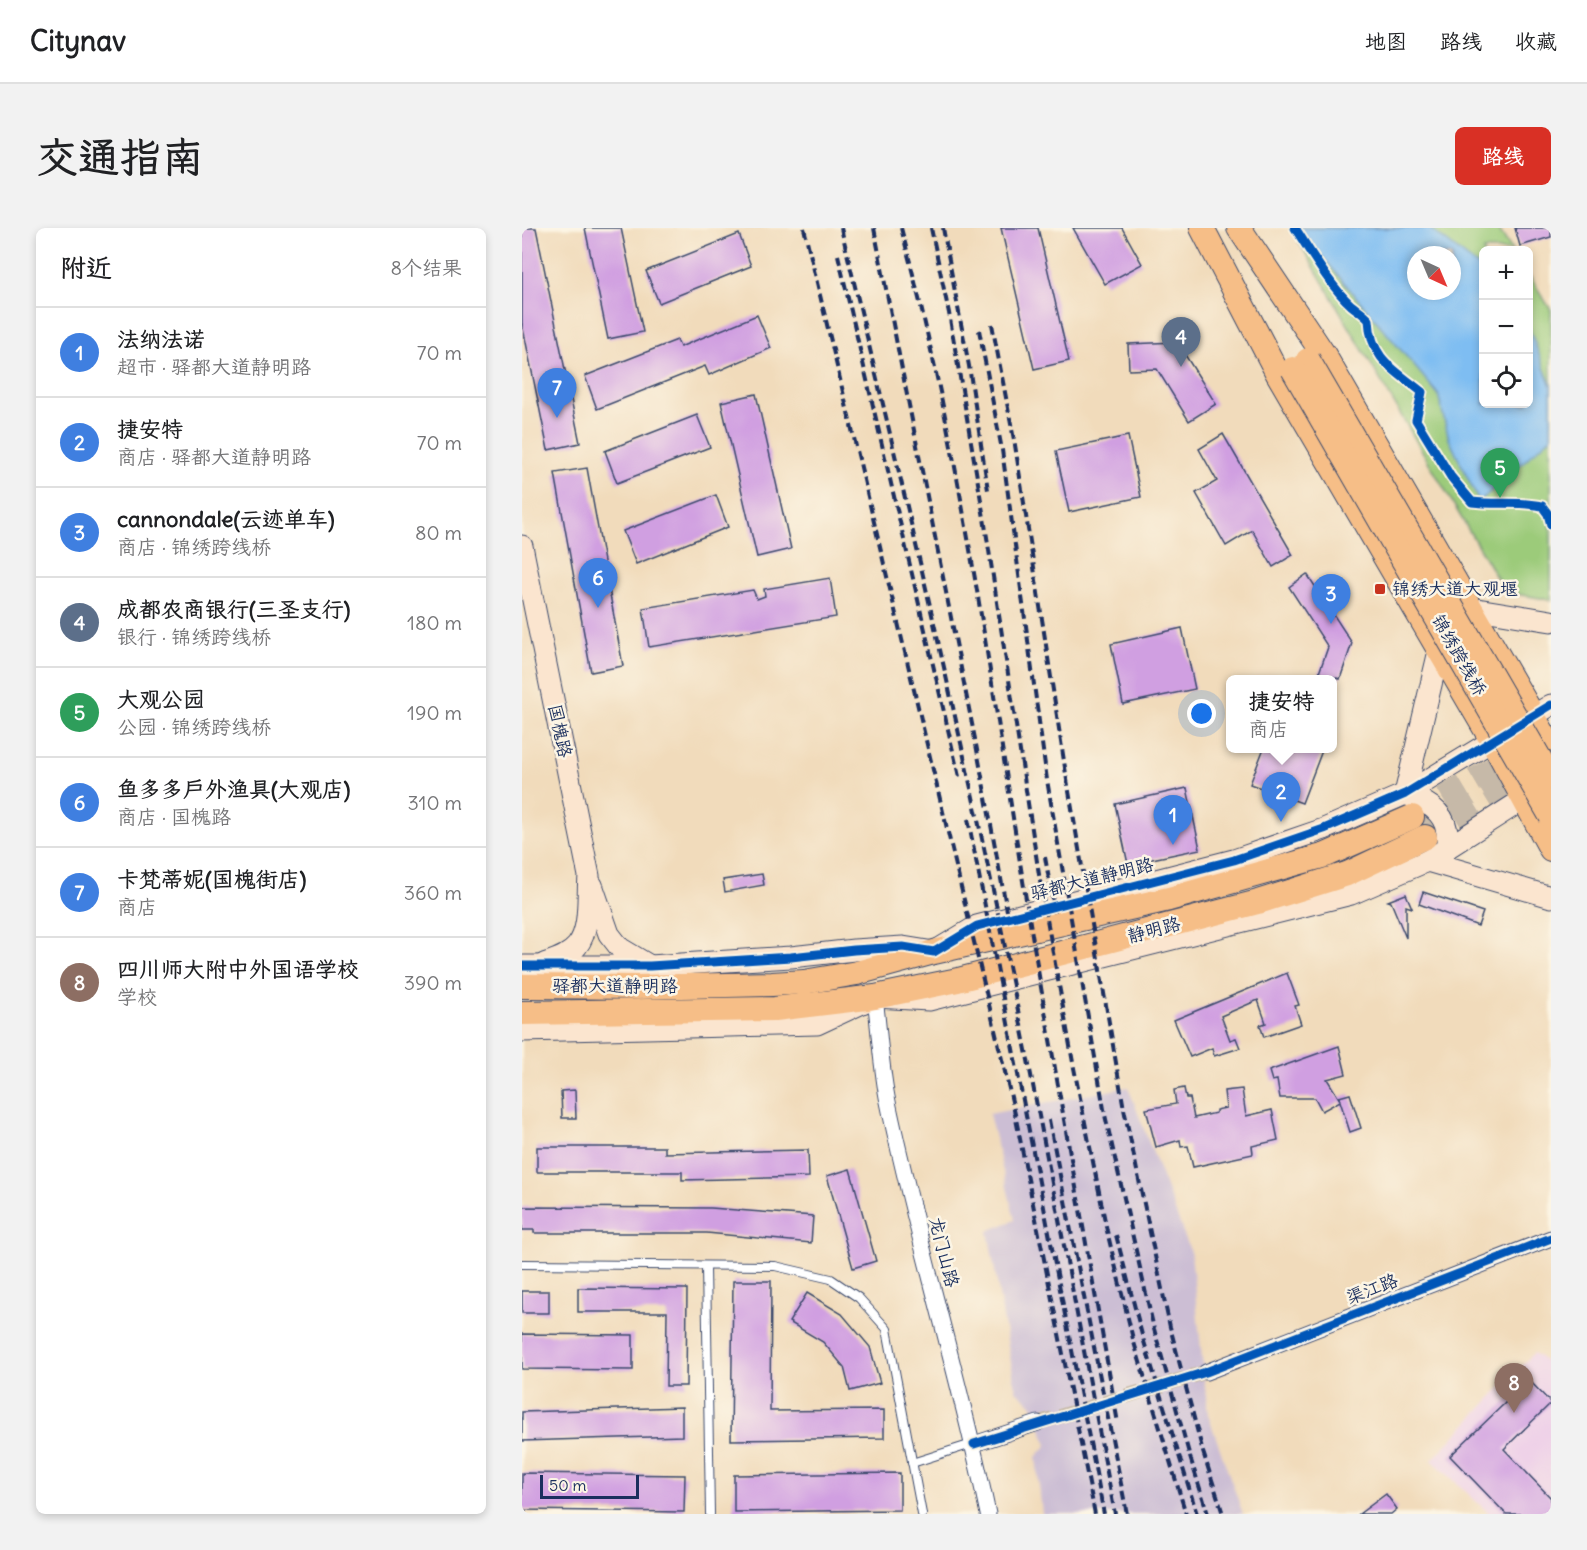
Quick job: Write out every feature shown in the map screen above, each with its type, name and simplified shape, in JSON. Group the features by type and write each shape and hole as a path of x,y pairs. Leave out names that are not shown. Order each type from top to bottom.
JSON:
{"main road":[{"path":"1202,228 1300,365"},
{"path":"1202,228 1278,374 1493,742 1551,849"},
{"path":"1237,228 1300,365"},
{"path":"1237,228 1324,355 1471,608 1542,711 1551,747"},
{"name":"锦绣跨线桥","path":"1300,365 1551,780"},
{"name":"锦绣跨线桥","path":"1300,365 1551,816"},
{"name":"静明路","path":"875,997 992,972 1258,902 1347,874 1418,827 1169,898 934,952"},
{"name":"驿都大道静明路","path":"522,986 638,987 804,982 857,974 934,952"},
{"name":"驿都大道静明路","path":"522,1013 776,1009 875,997"}],"street":[{"name":"国槐路","path":"522,546 589,876 586,918 577,946 561,958 530,966"},
{"path":"1471,608 1508,612 1551,621"},
{"path":"1439,651 1405,794 1423,800 1443,818 1449,837 1446,850"},
{"name":"驿都大道静明路","path":"934,952 977,926 1234,860 1324,829 1405,794 1542,711"},
{"name":"驿都大道静明路","path":"875,997 929,1000 1351,894 1427,861 1551,780"},
{"path":"1427,861 1551,897"},
{"path":"589,876 609,934 620,948 650,966"},
{"path":"530,966 650,966 903,947 934,952"},
{"path":"522,1031 817,1024 875,997"},
{"name":"龙门山路","path":"875,997 887,1095 941,1323 974,1443 988,1514"},
{"name":"渠江路","path":"1206,1372 1551,1238"},
{"path":"974,1443 1038,1423"}],"lane":[{"path":"522,1264 775,1266 831,1279 859,1298 886,1329 922,1514"},
{"path":"706,1266 710,1514"},
{"path":"912,1463 974,1443"}],"shaded area":[{"path":"1128,1087 1191,1253 1208,1415 1243,1514 1042,1514 1036,1457 1047,1445 1032,1404 1016,1391 988,1231 1015,1220 989,1114"},
{"path":"1534,1353 1551,1366 1551,1514 1490,1514 1432,1460"}],"green space":[{"path":"1291,228 1498,228 1509,246 1479,246 1479,408 1533,408 1533,281 1551,310 1551,600 1505,592"}],"water":[{"path":"1298,228 1429,228 1452,246 1407,246 1407,300 1461,300 1461,253 1479,267 1479,408 1533,408 1533,339 1551,386 1551,437 1479,502 1449,439 1438,394"}],"building":[{"path":"522,228 536,228 580,443 548,450 522,323"},
{"path":"585,228 621,228 643,332 608,339"},
{"path":"1001,228 1038,228 1069,361 1034,369"},
{"path":"1073,228 1122,228 1142,264 1105,284"},
{"path":"1515,228 1551,228 1551,237 1520,246"},
{"path":"739,234 751,266 659,303 646,271"},
{"path":"757,315 771,348 709,375 705,366 597,409 585,376 677,340 680,347"},
{"path":"1177,342 1216,404 1189,421 1157,369 1129,370 1128,344"},
{"path":"756,394 791,549 757,557 721,402"},
{"path":"697,415 710,447 617,483 605,451"},
{"path":"1223,434 1293,555 1273,567 1252,530 1226,546 1196,493 1217,481 1199,449"},
{"path":"1128,436 1141,497 1069,512 1056,451"},
{"path":"587,468 623,666 591,672 555,473"},
{"path":"716,495 728,527 636,564 623,531"},
{"path":"1307,574 1352,643 1340,679 1337,678 1337,675 1319,673 1328,647 1289,587"},
{"path":"830,578 836,617 649,647 643,608 753,590 757,599 765,596 764,589"},
{"path":"1182,628 1195,689 1123,704 1111,644"},
{"path":"1262,753 1321,753 1302,803 1250,784"},
{"path":"1187,788 1200,849 1128,864 1115,804"},
{"path":"762,874 764,885 725,892 723,880"},
{"path":"1423,892 1483,912 1478,926 1419,904"},
{"path":"1406,894 1412,908 1406,906 1406,938 1391,902 1388,901"},
{"path":"1287,973 1299,1005 1295,1006 1301,1024 1264,1037 1260,1025 1266,1023 1258,1000 1221,1016 1230,1040 1236,1038 1240,1048 1214,1056 1212,1048 1190,1057 1174,1020"},
{"path":"1339,1046 1346,1074 1327,1079 1340,1100 1339,1097 1350,1094 1361,1128 1350,1132 1340,1101 1322,1111 1315,1098 1280,1098 1277,1080 1272,1081 1269,1071"},
{"path":"1184,1088 1186,1098 1190,1098 1194,1118 1226,1108 1224,1091 1242,1089 1246,1116 1272,1110 1278,1140 1252,1146 1253,1154 1193,1167 1188,1146 1181,1147 1180,1140 1156,1147 1146,1109 1176,1104 1174,1090"},
{"path":"575,1090 576,1118 562,1118 561,1091"},
{"path":"537,1147 665,1147 665,1153 808,1150 809,1177 682,1180 682,1172 537,1172"},
{"path":"850,1169 876,1261 853,1268 827,1176"},
{"path":"522,1207 711,1208 813,1216 811,1243 707,1233 534,1233 534,1230 522,1230"},
{"path":"733,1281 771,1281 770,1411 884,1410 884,1438 731,1440"},
{"path":"578,1288 687,1289 686,1386 666,1386 667,1312 578,1312"},
{"path":"522,1291 549,1291 549,1313 522,1313"},
{"path":"807,1293 842,1314 870,1347 880,1383 850,1391 844,1367 823,1342 789,1322"},
{"path":"522,1334 633,1335 633,1370 522,1369"},
{"path":"1529,1380 1551,1403 1504,1449 1551,1498 1551,1514 1506,1514 1450,1456"},
{"path":"682,1407 682,1436 522,1441 522,1412"},
{"path":"522,1473 685,1475 684,1512 522,1510"},
{"path":"900,1473 900,1510 734,1512 734,1475"},
{"path":"1386,1494 1397,1509 1391,1514 1359,1514"}],"tunnel":[{"path":"1412,817 1522,752"},
{"path":"1425,837 1533,771"},
{"path":"1038,1423 1206,1372"}],"railway":[{"path":"804,228 1015,1114 1095,1514"},
{"path":"841,228 921,566 996,904 1115,1514"},
{"path":"874,228 1007,911"},
{"path":"901,228 940,390 971,553 1034,949 1118,1423"},
{"path":"931,228 949,313 984,518 1040,881 1074,1068 1107,1231 1133,1339 1186,1514"},
{"path":"943,228 969,366 988,490"},
{"path":"838,255 960,781"},
{"path":"992,324 1015,445 1066,774 1124,1109 1170,1327 1203,1452 1223,1514"},
{"path":"979,330 1002,450 1047,780 1105,1115 1154,1329 1208,1514"},
{"path":"968,819 1104,1514"},
{"path":"1045,857 1055,913"},
{"path":"1049,1120 1127,1514"},
{"path":"1116,1235 1142,1335 1197,1514"}],"cycle path":[{"path":"1295,228 1335,288 1369,320 1374,345 1379,354 1393,370 1422,392 1416,420 1451,477 1472,502 1542,506 1548,514 1551,525"},
{"path":"522,966 650,966 903,947 934,952 977,926 1234,860 1324,829 1405,794 1551,705"},
{"path":"974,1444 1206,1372 1551,1238"}],"place":[{"name":"成都农商银行(三圣支行)","path":"1181,367"},
{"name":"卡梵蒂妮(国槐街店)","path":"557,418"},
{"name":"大观公园","path":"1500,498"},
{"name":"锦绣大道大观堰","path":"1380,589"},
{"name":"鱼多多户外渔具(大观店)","path":"598,608"},
{"name":"cannondale(云迹单车)","path":"1331,624"},
{"name":"捷安特","path":"1281,822"},
{"name":"法纳法诺","path":"1173,845"},
{"name":"四川师大附中外国语学校","path":"1514,1413"}]}
